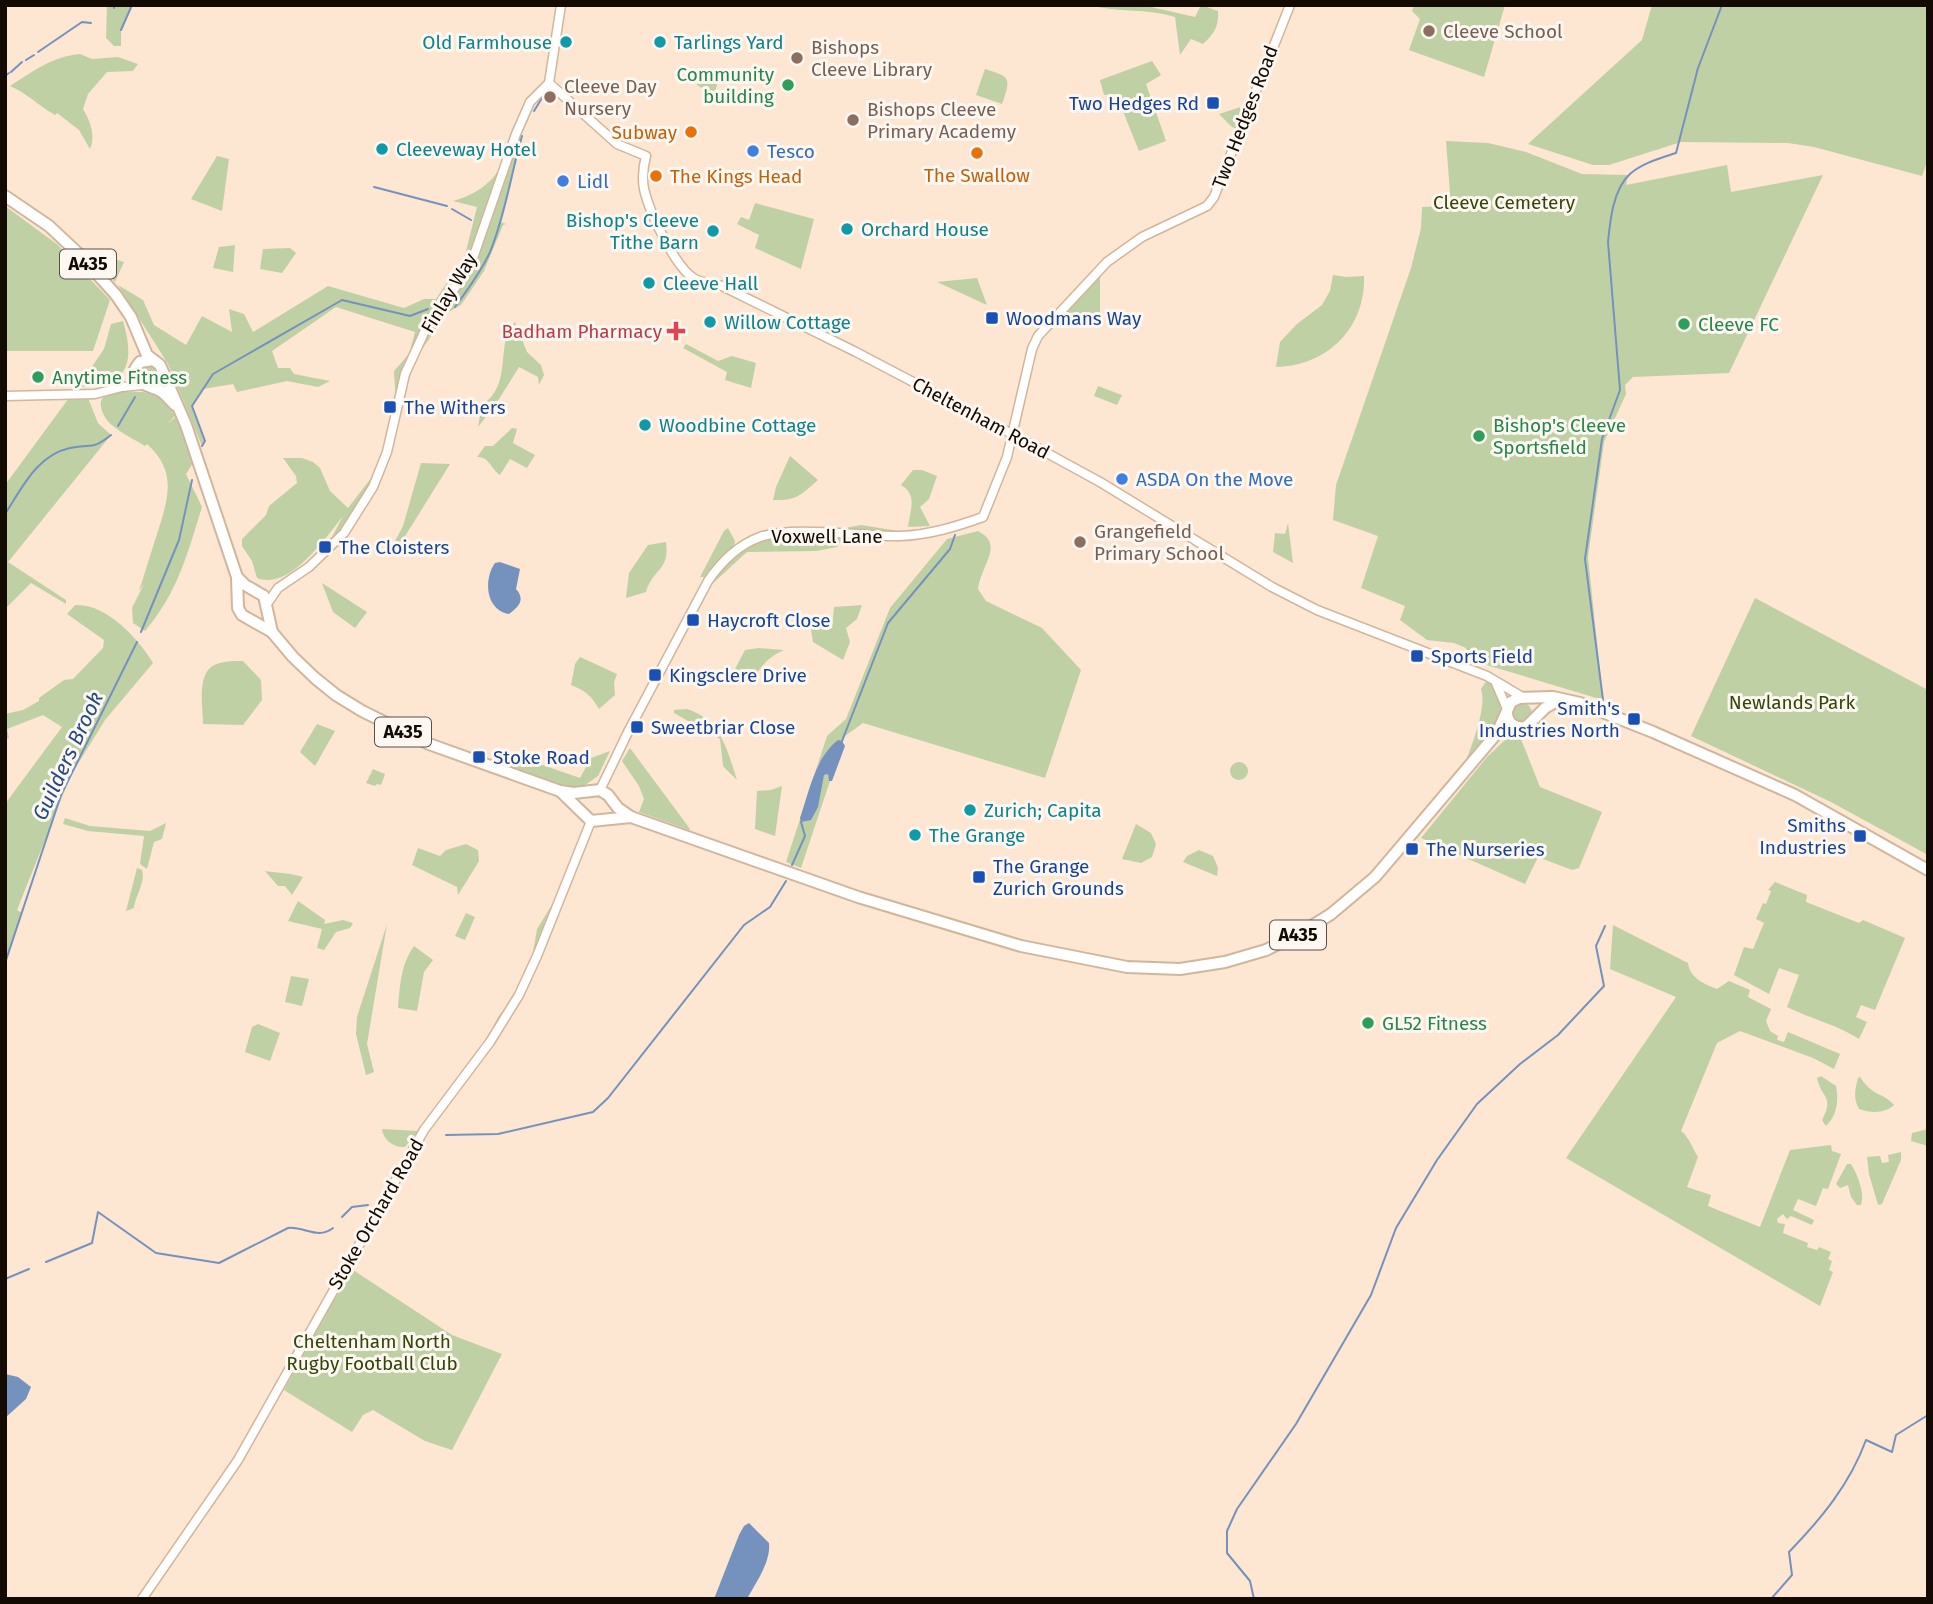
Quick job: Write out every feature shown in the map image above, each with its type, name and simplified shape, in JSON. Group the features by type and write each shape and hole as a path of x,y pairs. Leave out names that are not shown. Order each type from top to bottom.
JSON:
{"main road":[{"name":"A435","path":"5,197 49,226 81,256 116,295 131,317 147,355 153,360"},
{"name":"A435","path":"134,370 135,329"},
{"path":"180,411 161,392 145,386 135,378 134,370 144,360 153,360 162,369 180,411 237,577 242,615 253,620 262,616 267,606 264,596 237,577"},
{"path":"145,386 158,382 162,369"},
{"path":"240,599 247,591 255,591"},
{"name":"A435","path":"267,606 272,632"},
{"name":"A435","path":"253,620 272,632 315,678 362,712 429,744 559,791 587,793"},
{"path":"1525,698 1534,704 1535,719"},
{"path":"1497,733 1526,727 1545,708 1560,699"},
{"path":"1517,727 1509,721 1507,710 1513,700 1560,699 1580,703 1795,795 1928,870"},
{"name":"A435","path":"612,800 631,817 858,897 1021,946 1127,967 1180,968 1225,962 1266,950 1331,914 1375,877 1497,733 1507,710"},
{"path":"600,790 612,800 612,811 607,819 600,822 591,821 581,812 580,803 587,793 600,790"},
{"name":"A435","path":"559,791 581,812"},
{"name":"A435","path":"607,819 631,817"}],"street":[{"path":"549,82 561,5"},
{"name":"Two Hedges Road","path":"1014,435 1031,353 1038,336 1107,262 1142,237 1207,206 1214,197 1290,5"},
{"name":"Finlay Way","path":"278,588 309,568 344,533 373,487 387,452 405,374 428,324 457,285 472,258 491,210 504,164 530,102 549,82"},
{"name":"Cheltenham Road","path":"549,82 618,144 646,156 643,167 644,188 652,217 675,256 697,280 722,286 1014,435 1098,481 1272,587 1317,610 1483,674 1525,698"},
{"path":"122,387 134,370"},
{"path":"5,396 95,394 122,387 145,386"},
{"name":"Voxwell Lane","path":"600,790 689,617 721,562 762,536 789,533 900,536 934,533 983,517 1014,435"},
{"path":"255,591 278,588"},
{"path":"267,606 278,588"},
{"path":"1496,683 1507,710"},
{"name":"Stoke Orchard Road","path":"142,1599 238,1460 424,1130 490,1042 519,995 591,821"}],"green space":[{"path":"107,5 132,5 121,30 121,46 114,46 106,38"},
{"path":"1090,5 1151,7 1195,17 1201,5 1218,11 1218,21 1213,33 1203,44 1191,39 1180,55 1175,17"},
{"name":"Cleeve School","path":"1414,5 1505,5 1484,77 1409,50 1420,19 1412,11"},
{"path":"1652,5 1928,5 1928,159 1922,176 1814,147 1788,143 1681,142 1609,165 1593,165 1528,144 1642,40"},
{"path":"80,54 92,59 118,57 138,64 133,71 107,72 88,94 83,109 91,129 90,149 79,130 57,113 55,115 10,86 52,61"},
{"path":"1152,61 1161,75 1146,84 1166,141 1139,151 1116,94 1104,95 1100,80"},
{"path":"985,69 1000,74 1007,80 1002,104 976,95"},
{"path":"712,70 717,82 713,95 697,85 699,72"},
{"path":"1250,104 1240,130 1232,127 1219,114"},
{"path":"516,134 522,136 501,222 506,224 503,225 484,271 461,305 447,313 405,374 396,407 394,371 409,354 415,332 336,307 272,351 278,368 290,368 294,374 330,381 318,387 287,381 237,392 233,384 203,389 192,406 205,441 202,446 168,364 118,285 143,300 154,325 186,345 202,316 232,332 229,309 244,314 253,332 328,286 404,308 424,299 436,299 465,255 477,207 453,201 477,191 493,177 506,158"},
{"name":"Bishop's Cleeve Sportsfield","path":"1446,141 1488,143 1526,152 1582,174 1628,175 1626,185 1727,165 1731,192 1823,175 1729,373 1633,377 1625,385 1626,394 1604,442 1588,557 1603,700 1470,660 1466,648 1454,643 1427,640 1400,620 1405,606 1361,588 1378,536 1333,520 1336,485 1411,268 1421,228 1422,207 1451,206"},
{"path":"217,156 229,159 222,211 191,199"},
{"path":"755,203 814,219 801,269 755,248 759,235 737,224 741,217 749,220"},
{"path":"5,206 58,245 110,300 93,351 5,351"},
{"path":"235,245 233,272 213,268 219,247"},
{"path":"290,248 296,253 282,273 260,269 263,249"},
{"path":"97,250 105,256 124,262 115,282 92,256"},
{"path":"1100,269 1100,313 1056,316"},
{"path":"1333,275 1364,276 1363,295 1351,327 1327,351 1312,360 1276,367 1280,342 1297,324 1322,305 1330,291"},
{"path":"977,278 987,305 937,282"},
{"path":"123,321 128,350 124,370 108,383 78,387 104,349 111,324"},
{"path":"515,322 527,352 541,365 544,375 539,385 538,377 519,367 478,427 482,405 498,386 505,341"},
{"path":"686,344 718,361 732,356 756,363 751,388 725,380 727,372 683,348"},
{"path":"149,363 156,366 159,373 156,380 149,383 142,380 139,373 142,366"},
{"path":"1098,386 1122,395 1117,405 1094,396"},
{"path":"142,392 158,397 168,407 175,416 167,424 176,417 193,463 186,474 202,507 174,587 145,631 133,623 132,608 144,584 139,591 167,498 167,476 157,454 147,444 145,446 112,425 103,414 101,404 104,397 113,393"},
{"path":"69,398 88,398 98,423 111,435 8,562 66,600 66,604 31,583 5,609 5,485"},
{"path":"512,428 517,429 513,443 535,455 527,468 510,459 500,475 487,461 477,457 485,446 493,446"},
{"path":"790,456 818,480 798,496 773,500 776,487"},
{"path":"283,458 302,458 313,462 320,468 330,491 348,508 382,464 357,515 322,556 343,516 306,560 282,577 269,580 257,578 252,561 242,546 242,539 266,515 269,506 297,483 296,476"},
{"path":"421,463 450,464 397,549 392,547 403,526"},
{"path":"913,470 922,470 937,476 929,499 920,507 930,526 908,527 911,498 910,493 901,485"},
{"path":"1288,523 1293,563 1273,552 1275,533 1285,534"},
{"path":"861,525 917,534 846,534 837,547 816,551 747,552 712,584 708,581 721,562 762,536 818,533"},
{"path":"728,528 735,541 734,546 706,577 700,577 724,531"},
{"path":"978,531 986,536 991,549 978,589 986,601 1042,628 1081,670 1045,778 863,723 845,736 801,868 786,862 827,736 846,719 890,608 947,539"},
{"path":"666,542 666,559 646,592 626,598 629,573 648,545"},
{"path":"322,583 367,612 355,628 333,612"},
{"name":"Newlands Park","path":"1755,598 1928,690 1928,855 1831,802 1691,736"},
{"path":"75,605 87,606 110,616 130,634 153,663 105,720 71,775 17,910 22,913 5,967 5,804 62,727 43,715 7,729 9,738 5,739 5,714 23,710 39,701 39,698 64,680 73,679 103,648 104,640 67,614"},
{"path":"862,605 857,619 846,628 850,642 843,660 813,642 811,629 832,628 834,607"},
{"path":"745,650 784,650 765,663 752,681 734,671"},
{"path":"580,657 617,674 614,682 615,695 599,709 587,694 571,685 575,664"},
{"path":"243,661 261,680 262,700 243,725 203,724 202,688 207,672 220,663"},
{"path":"1487,680 1496,689 1500,710 1490,731 1468,759 1481,714 1481,689"},
{"path":"1518,703 1526,703 1532,713 1526,723 1518,723 1512,717 1512,709"},
{"path":"687,709 708,720 715,728 726,747 737,780 723,766 720,739 674,713 674,710"},
{"path":"317,724 335,731 315,766 300,752"},
{"path":"1512,736 1521,739 1540,787 1602,812 1579,868 1572,870 1538,857 1525,884 1421,838 1487,757"},
{"path":"630,748 689,830 639,812 644,799 639,786 622,761"},
{"path":"610,751 598,776 574,793 505,771 511,754 580,778 591,758"},
{"path":"1235,762 1243,762 1248,771 1246,778 1235,780 1230,775 1230,767"},
{"path":"373,769 385,774 381,785 366,783"},
{"path":"782,786 775,836 755,829 757,791"},
{"path":"65,818 90,826 150,831 166,823 162,839 154,842 147,869 140,864 144,836 88,831 63,824"},
{"path":"1136,824 1151,833 1156,844 1152,857 1141,863 1122,859"},
{"path":"466,844 478,850 479,861 458,895 457,887 412,865 418,848 440,856 446,850"},
{"path":"1199,850 1213,856 1218,868 1217,876 1183,862 1187,856"},
{"path":"137,868 142,870 141,884 134,908 126,911"},
{"path":"265,871 303,877 292,895 285,886 278,886"},
{"path":"566,882 529,975 537,929"},
{"path":"1775,882 1807,895 1806,902 1859,923 1863,920 1905,938 1875,1010 1861,1005 1856,1017 1867,1022 1859,1039 1787,1007 1799,975 1779,968 1769,994 1734,975 1744,947 1753,949 1764,923 1756,919 1763,903 1766,904 1771,891 1768,890"},
{"path":"298,901 325,920 324,924 343,920 353,923 350,928 336,932 324,950 317,948 322,929 288,921"},
{"path":"466,913 475,917 465,940 455,936"},
{"path":"387,924 367,1044 374,1072 366,1075 356,1034 357,1017"},
{"path":"1613,925 1688,963 1698,980 1707,985 1717,989 1729,981 1750,990 1748,997 1771,1009 1766,1021 1770,1031 1778,1036 1777,1040 1784,1042 1788,1032 1840,1054 1834,1069 1813,1058 1740,1031 1717,1043 1681,1131 1698,1157 1687,1187 1711,1195 1708,1206 1760,1227 1790,1150 1831,1145 1832,1151 1841,1154 1828,1189 1823,1188 1816,1206 1798,1199 1793,1210 1814,1220 1812,1225 1791,1216 1787,1219 1783,1214 1777,1219 1778,1223 1785,1224 1783,1233 1808,1243 1807,1247 1817,1250 1819,1247 1831,1252 1828,1259 1832,1261 1829,1270 1833,1272 1820,1306 1566,1158 1676,997 1610,969"},
{"path":"414,946 433,960 424,972 417,1011 398,1008 404,967"},
{"path":"529,975 504,1021 475,1062 498,1017"},
{"path":"291,976 309,979 302,1006 285,1002"},
{"path":"258,1024 280,1033 270,1061 245,1052 252,1027"},
{"path":"1821,1076 1836,1086 1837,1092 1835,1112 1826,1126 1822,1120 1827,1101 1817,1078"},
{"path":"1860,1077 1869,1088 1894,1105 1877,1112 1859,1109 1855,1094"},
{"path":"382,1129 418,1131 405,1147 401,1147 387,1140"},
{"path":"1928,1129 1928,1146 1911,1141 1912,1133"},
{"path":"1901,1152 1901,1160 1882,1204 1878,1205 1867,1157 1880,1156 1882,1163 1889,1162 1888,1155"},
{"path":"1847,1164 1851,1164 1858,1179 1861,1205 1857,1205 1851,1197 1848,1185 1840,1188 1836,1184"},
{"name":"Cheltenham North Rugby Football Club","path":"350,1268 452,1335 502,1354 452,1450 425,1441 373,1410 363,1415 352,1432 284,1390"}],"water":[{"path":"500,562 520,569 516,589 520,602 509,614 495,607 489,593 491,570 495,563"},
{"path":"838,740 845,746 832,781 829,781 828,774 824,775 818,807 811,820 801,822 800,818 818,766"},
{"path":"5,1374 18,1377 31,1387 26,1399 5,1418"},
{"path":"749,1523 769,1543 768,1557 762,1572 747,1599 714,1599 739,1535"}],"waterway":[{"path":"121,30 132,5"},
{"path":"1603,700 1585,559 1602,439 1620,390 1608,242 1611,215 1620,188 1630,174 1646,164 1676,153 1698,68 1722,5"},
{"path":"38,52 82,22 91,23"},
{"path":"26,60 34,55"},
{"path":"11,72 22,62"},
{"path":"5,76 9,73"},
{"path":"534,111 545,93"},
{"path":"455,307 490,252 522,136"},
{"path":"374,187 447,206"},
{"path":"452,209 471,220"},
{"path":"202,446 205,441 192,406 213,374 342,300 410,316 428,309"},
{"path":"118,426 135,397"},
{"path":"5,514 24,484 48,458 70,448 95,445 111,435"},
{"name":"Guilders Brook","path":"141,632 179,540 192,480"},
{"path":"842,741 888,623 950,549 955,535"},
{"name":"Guilders Brook","path":"5,963 61,795 137,642"},
{"path":"792,865 805,836 801,822"},
{"path":"446,1135 498,1134 593,1112 608,1098 744,925 770,907 786,881"},
{"path":"1254,1599 1250,1581 1227,1553 1227,1531 1237,1509 1296,1424 1371,1295 1396,1228 1437,1160 1477,1104 1520,1064 1558,1035 1604,986 1596,946 1605,926"},
{"path":"342,1217 352,1207 368,1205"},
{"path":"46,1262 92,1243 98,1212 156,1253 219,1263 288,1228 316,1233 333,1228"},
{"path":"5,1279 29,1269"},
{"path":"1771,1599 1792,1575 1789,1552 1834,1500 1852,1471 1866,1440 1892,1452 1896,1435 1928,1415"}],"place":[{"name":"Cleeve School","path":"1429,31"},
{"name":"Old Farmhouse","path":"566,42"},
{"name":"Tarlings Yard","path":"660,42"},
{"name":"Bishops Cleeve Library","path":"797,58"},
{"name":"Community building","path":"788,85"},
{"name":"Cleeve Day Nursery","path":"550,97"},
{"name":"Two Hedges Rd","path":"1213,103"},
{"name":"Bishops Cleeve Primary Academy","path":"853,120"},
{"name":"Subway","path":"691,132"},
{"name":"Cleeveway Hotel","path":"382,149"},
{"name":"Tesco","path":"753,151"},
{"name":"The Swallow","path":"977,153"},
{"name":"The Kings Head","path":"656,176"},
{"name":"Lidl","path":"563,181"},
{"name":"Orchard House","path":"847,229"},
{"name":"Bishop's Cleeve Tithe Barn","path":"713,231"},
{"name":"Cleeve Hall","path":"649,283"},
{"name":"Woodmans Way","path":"992,318"},
{"name":"Willow Cottage","path":"710,322"},
{"name":"Cleeve FC","path":"1684,324"},
{"name":"Badham Pharmacy","path":"676,331"},
{"name":"Anytime Fitness","path":"38,377"},
{"name":"The Withers","path":"390,407"},
{"name":"Woodbine Cottage","path":"645,425"},
{"name":"Bishop's Cleeve Sportsfield","path":"1479,436"},
{"name":"ASDA On the Move","path":"1122,479"},
{"name":"Grangefield Primary School","path":"1080,542"},
{"name":"The Cloisters","path":"325,547"},
{"name":"Haycroft Close","path":"693,620"},
{"name":"Sports Field","path":"1417,656"},
{"name":"Kingsclere Drive","path":"655,675"},
{"name":"Smith's Industries North","path":"1634,719"},
{"name":"Sweetbriar Close","path":"637,727"},
{"name":"Stoke Road","path":"479,757"},
{"name":"Zurich; Capita","path":"970,810"},
{"name":"The Grange","path":"915,835"},
{"name":"Smiths Industries","path":"1860,836"},
{"name":"The Nurseries","path":"1412,849"},
{"name":"The Grange Zurich Grounds","path":"979,877"},
{"name":"GL52 Fitness","path":"1368,1023"}],"park label":[{"name":"Cleeve Cemetery","path":"1504,202"}]}
